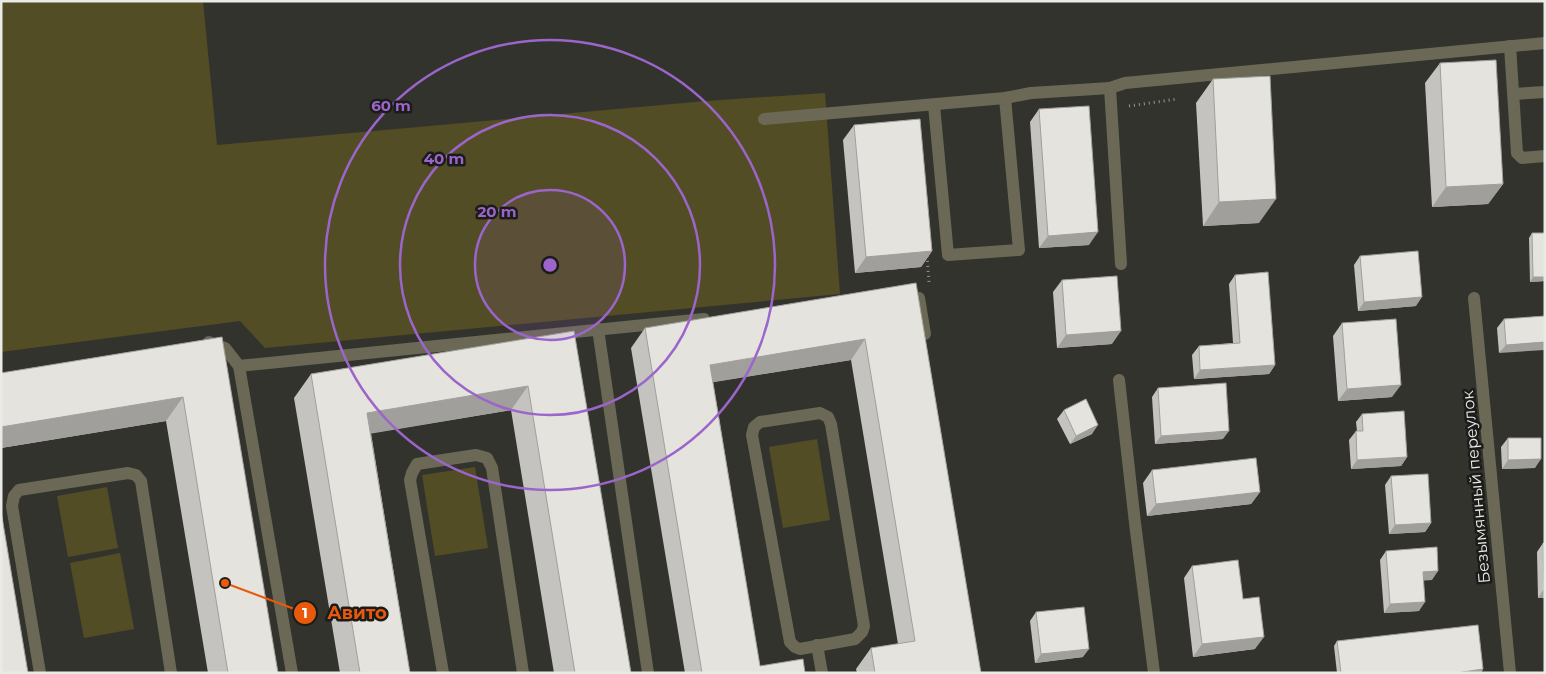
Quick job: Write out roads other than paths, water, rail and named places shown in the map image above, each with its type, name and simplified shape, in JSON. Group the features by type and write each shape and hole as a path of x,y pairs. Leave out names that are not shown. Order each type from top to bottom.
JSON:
{"street":[{"path":"764,119 1110,88 1125,83 1545,43"},
{"path":"1510,46 1517,153 1522,158 1545,156"},
{"path":"1110,88 1121,264"},
{"path":"1514,94 1545,92"},
{"path":"934,105 948,255 1019,250 1005,98"},
{"path":"890,300 919,298 926,346"},
{"name":"Безымянный переулок","path":"1474,298 1510,673"},
{"path":"239,366 714,318"},
{"path":"598,329 648,673"},
{"path":"197,343 207,342 225,348 239,366 292,673"},
{"path":"1119,380 1154,673"},
{"path":"820,413 828,417 831,424 864,626 862,632 855,639 817,645 800,649 790,642 752,435 754,427 760,422 820,413"},
{"path":"443,673 410,480 417,464 476,455 487,458 492,468 523,673"},
{"path":"40,673 12,506 14,496 18,490 128,473 136,475 140,481 171,673"},
{"path":"817,645 822,673"}],"place":[{"name":"Авито","path":"225,583"}]}
